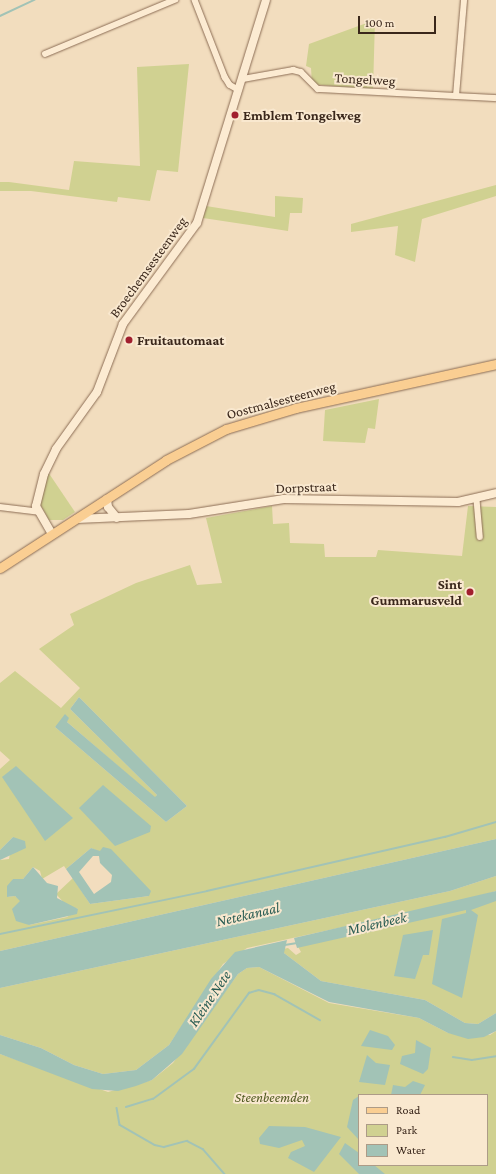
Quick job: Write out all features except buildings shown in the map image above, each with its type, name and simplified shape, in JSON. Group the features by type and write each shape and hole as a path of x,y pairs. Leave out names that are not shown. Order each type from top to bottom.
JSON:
{"main road":[{"name":"Oostmalsesteenweg","path":"0,568 166,460 226,429 296,408 496,364"}],"street":[{"path":"45,54 175,0"},
{"path":"195,0 225,77 239,90"},
{"name":"Broechemsesteenweg","path":"52,534 39,512 36,495 51,458 96,392 115,338 197,223 243,79 266,0"},
{"path":"456,96 464,0"},
{"name":"Tongelweg","path":"243,79 293,70 301,72 318,89 496,98"},
{"name":"Dorpstraat","path":"77,519 189,514 284,499 477,500 496,493"},
{"path":"477,500 480,537"},
{"path":"103,501 114,518"},
{"path":"0,507 39,512"}],"green space":[{"path":"375,20 373,90 312,84 311,68 306,66 309,44"},
{"path":"189,64 178,172 157,170 150,201 118,197 117,202 31,191 0,191 0,182 69,190 74,161 140,166 137,67"},
{"path":"496,185 496,196 422,219 415,262 395,255 398,226 351,232 351,224"},
{"path":"275,196 303,198 302,213 290,213 288,231 203,218 206,206 275,217"},
{"path":"379,399 375,429 368,428 365,443 323,441 325,410"},
{"path":"48,472 75,512 63,520 49,520 40,504"},
{"path":"272,506 273,524 289,523 290,543 324,544 325,557 376,557 378,550 462,556 468,506 496,507 496,839 0,951 0,860 9,859 13,837 0,850 0,769 10,760 0,751 0,683 15,671 61,708 80,688 39,649 74,625 70,614 136,583 190,565 197,585 222,583 206,518","holes":["79,697 187,806 166,822 55,727 69,718 66,721 155,798 157,795 70,709","91,848 100,852 149,896 90,904 73,878 56,894 66,905 78,909 67,917 29,925 18,907 21,901 15,896 7,897 13,879 23,879 33,867 40,871 42,879 64,866 66,869"]},
{"path":"496,876 496,891 470,899 247,948 223,964 169,1045 136,1070 103,1074 74,1065 41,1048 0,1035 0,988 450,891"},
{"path":"496,897 496,1013 478,1024 465,1023 425,1000 321,981 284,953 283,949 288,948 296,955 301,952 296,943"},
{"name":"Steenbeemden","path":"259,967 329,1003 419,1018 448,1033 490,1035 496,1031 496,1174 0,1174 0,1054 108,1092 152,1080 173,1063 238,974 247,968"}],"water":[{"path":"79,697 187,806 166,822 55,727 65,714 69,718 67,722 155,797 157,795 70,709"},
{"path":"16,766 73,818 45,841 2,777"},
{"path":"103,785 151,826 150,832 115,846 79,808"},
{"path":"13,837 25,841 26,848 0,860 0,850"},
{"name":"Netekanaal","path":"496,839 496,876 450,891 0,988 0,951"},
{"path":"103,847 111,849 151,891 149,896 90,904 66,869 91,848 100,851","holes":["93,856 99,856 100,863 112,875 111,882 94,894 79,872"]},
{"path":"33,867 47,883 58,886 57,898 78,909 77,914 29,925 16,921 12,909 20,901 15,896 7,897 7,886 13,879 23,879"},
{"path":"496,891 496,901 471,910 478,915 462,998 432,984 442,919 466,913 466,910 297,948 294,938"},
{"path":"433,930 429,955 423,955 415,979 394,976 403,935"},
{"name":"Kleine Nete","path":"287,940 284,953 321,981 425,1000 465,1023 478,1024 496,1013 496,1031 484,1037 468,1039 448,1033 419,1018 329,1002 259,967 247,968 238,974 182,1054 152,1080 136,1086 118,1091 92,1089 0,1054 0,1035 41,1048 74,1065 103,1074 136,1070 169,1045 211,979 235,952"},
{"path":"370,1030 388,1036 395,1045 392,1050 361,1046"},
{"path":"416,1040 431,1048 428,1069 423,1074 400,1064 402,1056 415,1053"},
{"path":"367,1055 376,1063 390,1065 385,1085 359,1082"},
{"path":"413,1081 425,1085 420,1094 391,1094 393,1085 405,1087"},
{"path":"358,1097 358,1139 347,1127 353,1100"},
{"path":"269,1126 305,1127 341,1137 314,1172 288,1158 291,1152 305,1146 302,1140 279,1148 260,1144 259,1138"},
{"path":"345,1143 358,1152 358,1166 375,1166 385,1174 359,1174 339,1154"}],"waterway":[{"path":"0,16 35,0"},
{"path":"0,934 207,891 445,837 496,822"},
{"name":"Molenbeek","path":"285,945 297,943"},
{"path":"126,1107 153,1099 194,1069 249,993 259,990 274,994 320,1020"},
{"path":"453,1057 472,1060 496,1056"},
{"path":"117,1108 120,1125 155,1145 164,1147 187,1141 203,1149 225,1174"}],"place":[{"name":"Emblem Tongelweg","path":"235,115"},
{"name":"Fruitautomaat","path":"129,340"},
{"name":"Sint Gummarusveld","path":"470,592"}]}
